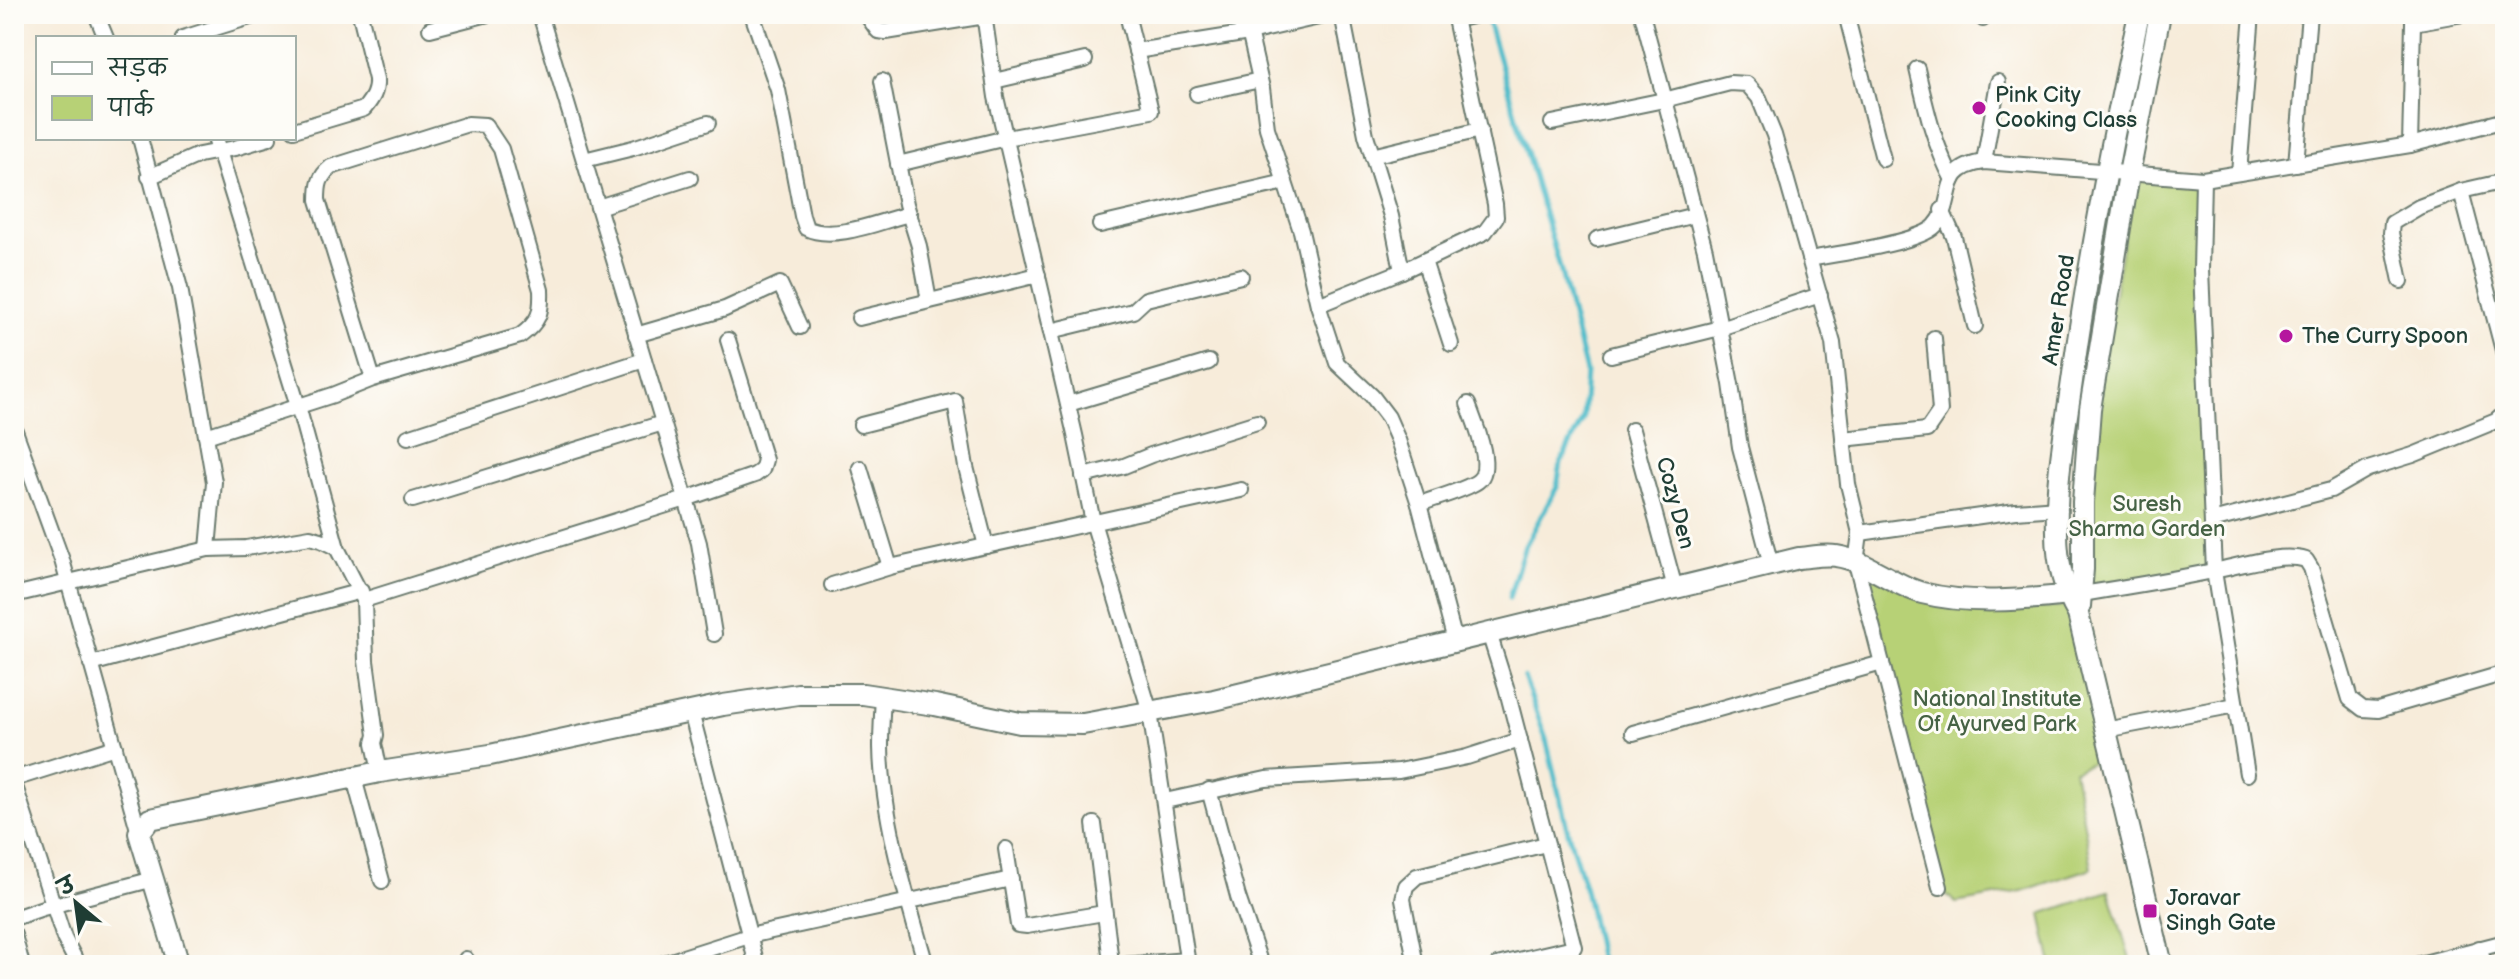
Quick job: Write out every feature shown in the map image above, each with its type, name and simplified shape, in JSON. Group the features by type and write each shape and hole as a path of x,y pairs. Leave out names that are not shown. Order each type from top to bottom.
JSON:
{"street":[{"path":"96,14 105,36"},
{"path":"214,33 260,14"},
{"path":"296,129 364,109 377,90 360,14"},
{"path":"430,29 488,14"},
{"path":"540,14 699,543 714,634"},
{"path":"752,14 778,90 806,228 830,234 909,214"},
{"path":"866,14 878,31 886,32 984,15 1006,138 1093,522 1150,712 1165,801 1188,962 1123,965"},
{"path":"898,164 1006,138 1151,111 1127,14"},
{"path":"1245,14 1267,128 1301,231 1318,305 1337,363 1372,396 1388,417 1419,504 1455,641"},
{"path":"1136,51 1249,33 1332,14"},
{"path":"1342,14 1372,156 1391,216 1402,271"},
{"path":"1318,305 1402,271 1485,232 1496,217 1455,17 1480,14"},
{"path":"1642,14 1695,215 1731,384 1740,447 1771,565"},
{"path":"1846,14 1883,159"},
{"name":"Amer Road","path":"2139,14 2105,172 2072,382 2060,468 2059,561 2076,601 2162,965"},
{"name":"Amer Road","path":"2076,601 2090,409 2129,174 2160,14"},
{"path":"2239,173 2252,14"},
{"path":"2296,164 2309,14"},
{"path":"2410,145 2413,18 2463,14"},
{"path":"994,81 1085,60"},
{"path":"1917,69 1933,137 1953,180"},
{"path":"1197,94 1260,80"},
{"path":"882,81 929,301"},
{"path":"1984,162 1998,82"},
{"path":"1552,123 1730,83 1747,84 1759,98 1774,135 1833,343 1848,484 1860,533 1856,563 1940,887"},
{"path":"1809,259 1915,237 1933,228 1953,180 1960,170 1971,164 1984,162 2203,179 2410,145 2505,120"},
{"path":"584,160 633,148 708,123"},
{"path":"206,436 373,379 520,336 535,325 542,307 541,290 501,149 485,125 468,124 331,167 318,184 318,200 373,379"},
{"path":"1372,156 1480,130"},
{"path":"140,140 180,288 214,482 208,549"},
{"path":"149,177 217,144 252,140"},
{"path":"217,144 298,406 337,548 362,595 366,661 376,735 374,743 380,772"},
{"path":"598,207 690,178"},
{"path":"2203,179 2201,270 2214,571 2247,774"},
{"path":"2401,281 2391,233 2392,223 2419,207 2461,191 2505,181"},
{"path":"1100,225 1285,182"},
{"path":"2461,191 2505,358"},
{"path":"1942,210 1954,237 1975,326"},
{"path":"1597,239 1695,215"},
{"path":"1424,261 1451,344"},
{"path":"859,318 1038,275"},
{"path":"1051,331 1134,310 1148,299 1241,276"},
{"path":"636,335 725,309 780,284 800,327"},
{"path":"1611,355 1720,328 1820,295"},
{"path":"1843,439 1927,430 1934,423 1940,411 1934,338"},
{"path":"91,664 362,595 686,499 755,475 762,470 765,460 728,340"},
{"path":"408,437 644,360"},
{"path":"1068,404 1209,362"},
{"path":"861,425 955,401 966,467 986,546"},
{"path":"1419,504 1478,482 1484,473 1481,442 1468,404"},
{"path":"2212,521 2331,490 2368,469 2427,450 2496,421 2505,413"},
{"path":"1083,476 1124,466 1257,422"},
{"path":"413,500 663,423"},
{"path":"14,428 69,583 179,965"},
{"name":"Cozy Den","path":"1632,430 1675,588"},
{"path":"860,468 890,567"},
{"path":"832,585 890,567 1241,490"},
{"path":"1860,533 2001,512 2058,508"},
{"path":"14,595 208,549 246,548 310,537 337,548"},
{"path":"139,833 150,819 164,815 798,694 863,694 1020,723 1083,724 1214,700 1799,558 1837,556 1878,571 1918,592 1955,600 2076,601 2241,564 2297,557 2306,560 2311,568 2350,699 2363,709 2378,710 2505,673"},
{"path":"1495,632 1574,947 1541,960 1497,965"},
{"path":"1633,733 1882,663"},
{"path":"883,697 881,749 887,807 926,965"},
{"path":"2105,730 2236,705"},
{"path":"691,712 757,965"},
{"path":"1165,801 1266,779 1399,771 1467,757 1520,740"},
{"path":"78,965 64,938 14,781 115,747"},
{"path":"354,778 382,881"},
{"path":"1209,790 1238,897 1261,965"},
{"path":"1094,824 1104,913 1114,965"},
{"path":"1416,965 1403,899 1406,886 1417,876 1546,844"},
{"path":"1006,849 1017,922 1022,926 1104,913"},
{"path":"14,918 154,879"},
{"path":"658,965 749,936 1011,879"},
{"path":"14,935 22,965"},
{"path":"2416,965 2505,942"},
{"path":"2479,948 2485,965"}],"green space":[{"name":"Suresh Sharma Garden","path":"2133,178 2196,183 2209,567 2093,586 2086,583 2095,411"},
{"name":"National Institute Of Ayurved Park","path":"1865,574 1978,607 2032,609 2069,606 2105,757 2074,770 2092,868 2022,891 1956,903 1944,892"},
{"path":"2109,891 2132,965 2052,965 2041,914"}],"waterway":[{"path":"1486,14 1559,264 1586,372 1583,419 1561,462 1557,487 1524,548 1509,598"},
{"path":"1524,677 1546,739 1585,889 1601,965"}],"place":[{"name":"Pink City Cooking Class","path":"1979,108"},
{"name":"The Curry Spoon","path":"2286,336"},
{"name":"Joravar Singh Gate","path":"2150,911"}]}
